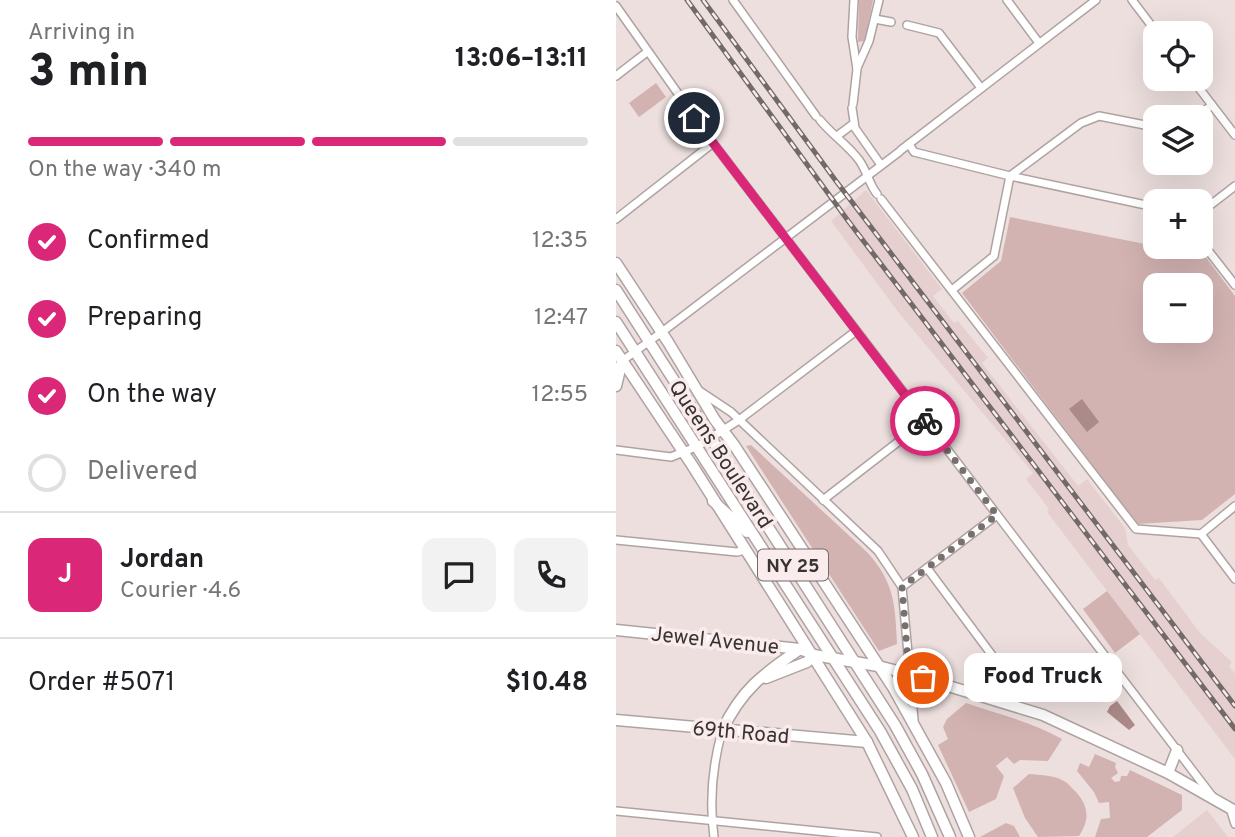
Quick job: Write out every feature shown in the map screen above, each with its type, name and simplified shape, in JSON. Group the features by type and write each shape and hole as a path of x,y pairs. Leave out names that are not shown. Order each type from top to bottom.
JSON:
{"street":[{"path":"733,0 818,118 862,163 879,197 1136,528 1201,534 1235,506"},
{"path":"854,0 852,37 857,69 853,124 881,165"},
{"path":"857,69 870,41 878,0"},
{"path":"1007,0 1039,43"},
{"path":"616,386 618,357 635,351 662,332 1096,0"},
{"path":"1132,0 1148,21"},
{"path":"616,6 713,143 1213,797"},
{"path":"875,19 891,22"},
{"path":"907,25 939,33 981,88"},
{"path":"616,76 647,52"},
{"path":"1201,91 1212,105"},
{"path":"1213,106 1235,135"},
{"path":"952,290 995,256 1010,176 1092,117 1100,116 1143,125"},
{"path":"837,136 853,124"},
{"path":"616,219 713,143"},
{"path":"909,144 914,152 1143,205"},
{"path":"1213,203 1235,186"},
{"path":"1213,257 1235,285"},
{"name":"Queens Boulevard","path":"616,263 914,724 946,783 969,837"},
{"name":"Queens Boulevard","path":"616,290 895,725 922,774 950,837"},
{"name":"Queens Boulevard","path":"616,322 897,760 932,837"},
{"path":"616,450 671,457 684,453 739,420 856,331"},
{"name":"Queens Boulevard","path":"618,357 684,453 814,655 867,742 913,837"},
{"name":"Queens Boulevard","path":"698,390 739,420 884,558 902,587 914,724"},
{"path":"823,500 925,421"},
{"path":"713,501 727,516 733,517 762,548"},
{"path":"902,587 997,515"},
{"path":"1201,534 1235,579"},
{"path":"616,540 737,552 745,550"},
{"path":"927,568 1012,682 1014,704"},
{"name":"Jewel Avenue","path":"616,630 800,649 814,655 878,666 1014,704 1044,715 1168,773 1232,809"},
{"path":"714,837 711,785 722,731 734,706 754,683 800,649"},
{"path":"754,683 807,662 814,655"},
{"name":"69th Road","path":"616,720 867,742"},
{"path":"1168,773 1177,750"},
{"path":"1232,809 1235,824"},
{"path":"616,811 877,837"}],"shaded area":[{"path":"859,0 873,0 865,41 858,42"},
{"path":"656,83 666,97 639,117 629,103"},
{"path":"866,190 942,289 933,296 954,323 958,321 988,358 982,363 1078,486 1087,479 1125,528 1128,545 1155,580 1159,578 1200,633 1232,662 1229,666 1235,674 1235,759 1047,512 1049,509 1026,479 1033,473 899,313 831,221"},
{"path":"1010,217 1143,244 1143,259 1207,259 1235,296 1235,494 1202,520 1137,524 962,293 1001,261"},
{"path":"1082,399 1099,422 1087,432 1069,409"},
{"path":"751,445 877,564 892,596 897,644 879,651 746,446"},
{"path":"1107,591 1140,634 1115,653 1083,609"},
{"path":"1117,701 1135,725 1129,730 1107,712"},
{"path":"966,703 1027,723 1062,739 1048,761 1020,760 1014,764 1007,757 996,766 1004,776 996,799 969,812 938,745 948,739 943,727 947,719"},
{"path":"1095,754 1116,763 1118,773 1111,778 1115,782 1120,781 1121,776 1127,776 1130,770 1182,795 1182,810 1147,837 1095,837 1101,819 1110,818 1109,802 1099,803 1094,792 1077,771 1080,763 1089,767"},
{"path":"1029,774 1062,780 1080,797 1086,818 1079,836 1038,837 1025,818 1013,788"},
{"path":"1207,810 1228,837 1173,837"},
{"path":"1006,823 1014,826 1020,837 980,837"}],"railway":[{"path":"687,0 849,222 1235,729"},
{"path":"703,0 836,181 1235,706"}],"way so far":[{"path":"923,678 909,674 902,587 997,515 925,421"}],"place":[{"name":"Food Truck","path":"923,678"}],"route":[{"path":"694,118 925,421"}]}
